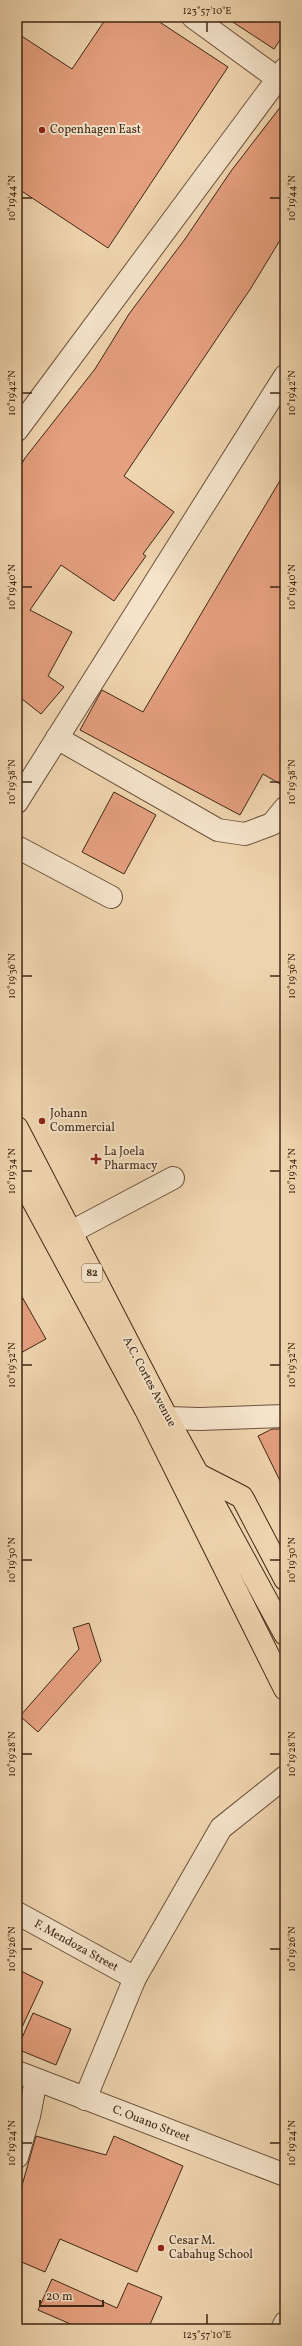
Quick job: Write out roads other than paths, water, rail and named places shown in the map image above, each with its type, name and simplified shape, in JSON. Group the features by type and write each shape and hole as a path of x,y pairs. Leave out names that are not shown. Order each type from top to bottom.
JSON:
{"main road":[{"name":"A.C. Cortes Avenue","path":"17,1128 168,1418 285,1634"},
{"path":"17,1171 146,1410 285,1689"},
{"path":"199,1475 242,1497 285,1579"}],"street":[{"path":"17,430 282,74 193,17"},
{"path":"17,802 285,376"},
{"path":"56,738 218,830 245,834 272,824 285,808"},
{"path":"17,847 111,897"},
{"path":"71,1232 173,1178"},
{"path":"168,1418 200,1419 285,1416"},
{"path":"85,2099 134,1978 221,1828 285,1777"},
{"name":"F. Mendoza Street","path":"17,1913 134,1978"},
{"path":"17,2157 29,2116 27,2076"},
{"name":"C. Ouano Street","path":"27,2076 285,2175"},
{"path":"282,2329 285,2323"}],"place":[{"name":"Copenhagen East","path":"42,130"},
{"name":"Johann Commercial","path":"42,1121"},
{"name":"La Joela Pharmacy","path":"96,1159"},
{"name":"Cesar M. Cabahug School","path":"161,2248"}]}
